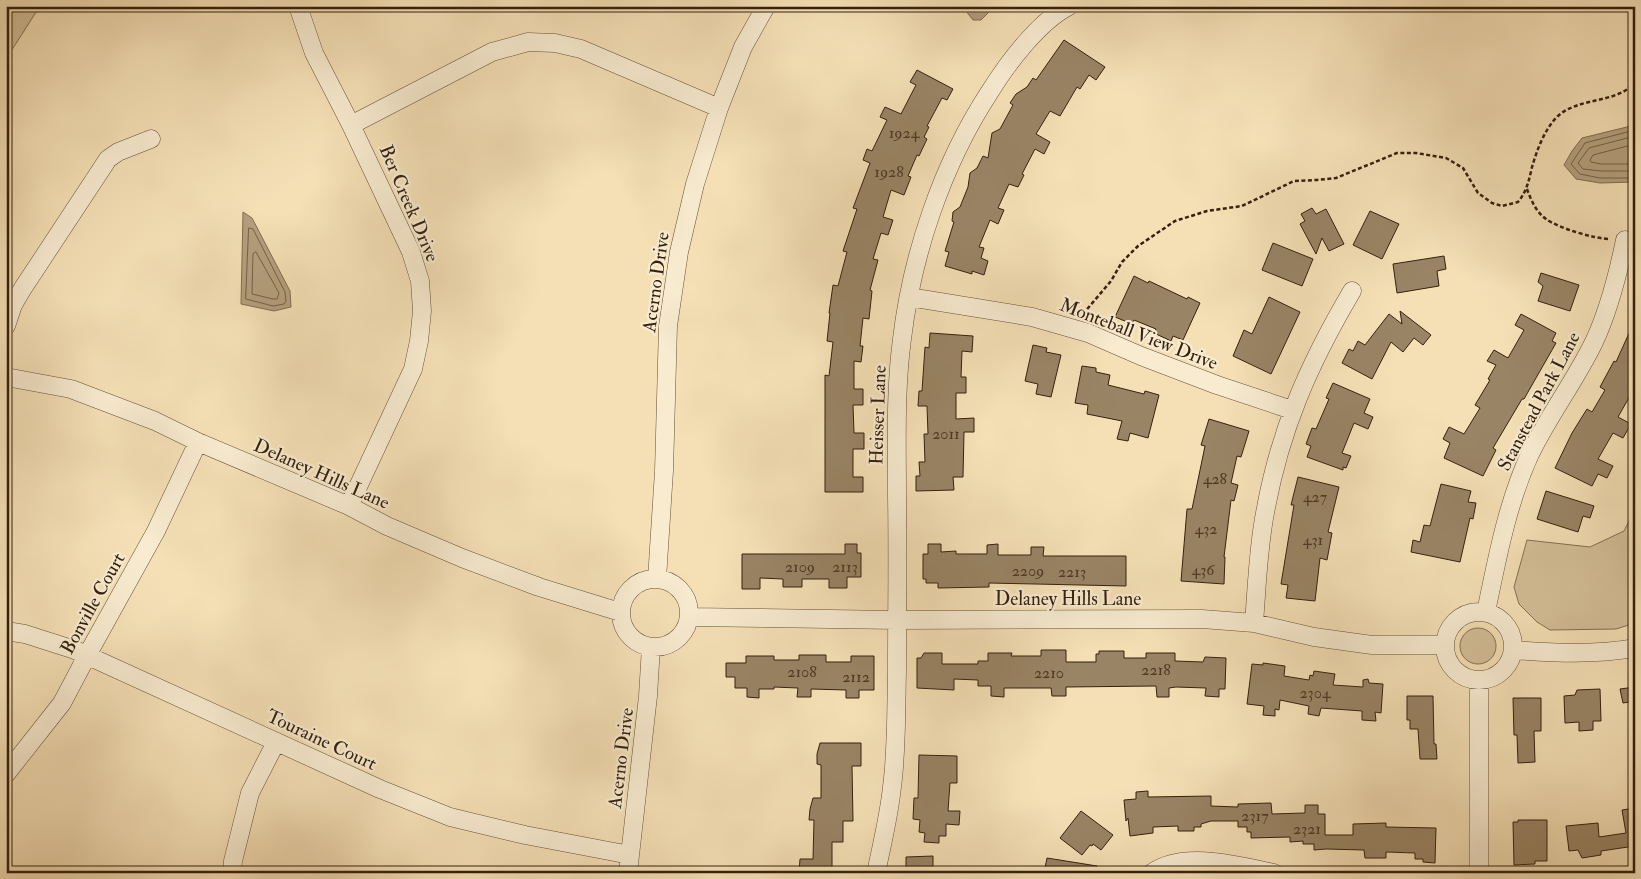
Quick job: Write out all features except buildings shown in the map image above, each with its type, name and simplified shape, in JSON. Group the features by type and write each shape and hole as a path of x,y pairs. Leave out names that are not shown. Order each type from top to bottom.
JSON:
{"street":[{"name":"Ber Creek Drive","path":"298,6 314,53 351,124 411,252 420,281 422,311 419,341 413,369 349,506"},
{"name":"Acerno Drive","path":"657,579 664,471 668,326 681,242 695,184 719,108 744,47 766,6"},
{"name":"Heisser Lane","path":"876,873 893,785 896,702 898,387 902,339 918,252 933,208 978,109 1005,68 1030,38 1069,6"},
{"path":"351,124 492,52 528,42 555,43 581,49 719,108"},
{"path":"6,326 13,305 23,288 108,159 118,152 151,139"},
{"name":"Stanstead Park Lane","path":"1486,612 1506,526 1518,485 1530,455 1547,422 1580,369 1595,340 1616,278 1625,240"},
{"path":"1254,623 1259,552 1264,514 1272,477 1292,410 1319,350 1352,291"},
{"name":"Monteball View Drive","path":"909,297 1032,317 1088,333 1141,356 1217,385 1292,410"},
{"name":"Delaney Hills Lane","path":"6,377 71,389 155,421 198,442 349,506 387,526 462,558 539,588 620,612"},
{"name":"Bonville Court","path":"6,774 62,703 156,531 198,442"},
{"path":"657,579 672,583 680,589 689,607 689,617 686,627 674,642 667,646 651,647 634,641 622,623 620,612 622,601 629,590 638,583 657,579"},
{"path":"1474,612 1486,612 1496,616 1507,626 1513,640 1514,650 1506,668 1498,674 1489,679 1469,679 1459,674 1448,661 1444,645 1447,633 1453,623 1463,615 1474,612"},
{"name":"Delaney Hills Lane","path":"689,617 897,620 1202,619 1254,623 1340,642 1372,645 1444,645"},
{"name":"Touraine Court","path":"6,631 25,634 87,655 380,789 450,817 525,835 629,864"},
{"name":"Acerno Drive","path":"629,864 648,696 651,647"},
{"path":"1514,650 1562,654 1617,651 1635,648"},
{"path":"1479,873 1480,680"},
{"path":"232,873 233,860 250,793 276,742"},
{"path":"1152,873 1168,865 1187,861 1226,864 1274,873"}],"path":[{"path":"1082,315 1111,281 1122,262 1156,232 1189,215 1242,206 1294,180 1336,178 1397,154 1416,153 1446,158 1456,163 1463,168 1478,193 1492,203 1502,206 1518,202 1527,189 1533,164 1544,137 1550,125 1558,116 1568,109 1619,93 1635,83"},
{"path":"1527,189 1538,211 1546,219 1590,236 1606,240 1625,240"}],"shaded area":[{"path":"6,6 40,6 6,59"},
{"path":"1635,509 1635,623 1616,629 1550,630 1537,622 1519,604 1514,587 1527,540 1590,547 1624,531"},
{"path":"1478,628 1485,629 1491,633 1495,639 1495,653 1491,659 1485,663 1478,664 1471,663 1465,659 1461,653 1460,646 1461,639 1465,633 1471,629"}],"water":[{"path":"962,6 995,6 981,20 973,20"},
{"path":"1635,125 1635,182 1600,183 1576,179 1564,165 1582,138"},
{"path":"243,212 252,218 290,291 291,307 274,311 241,304"}]}
